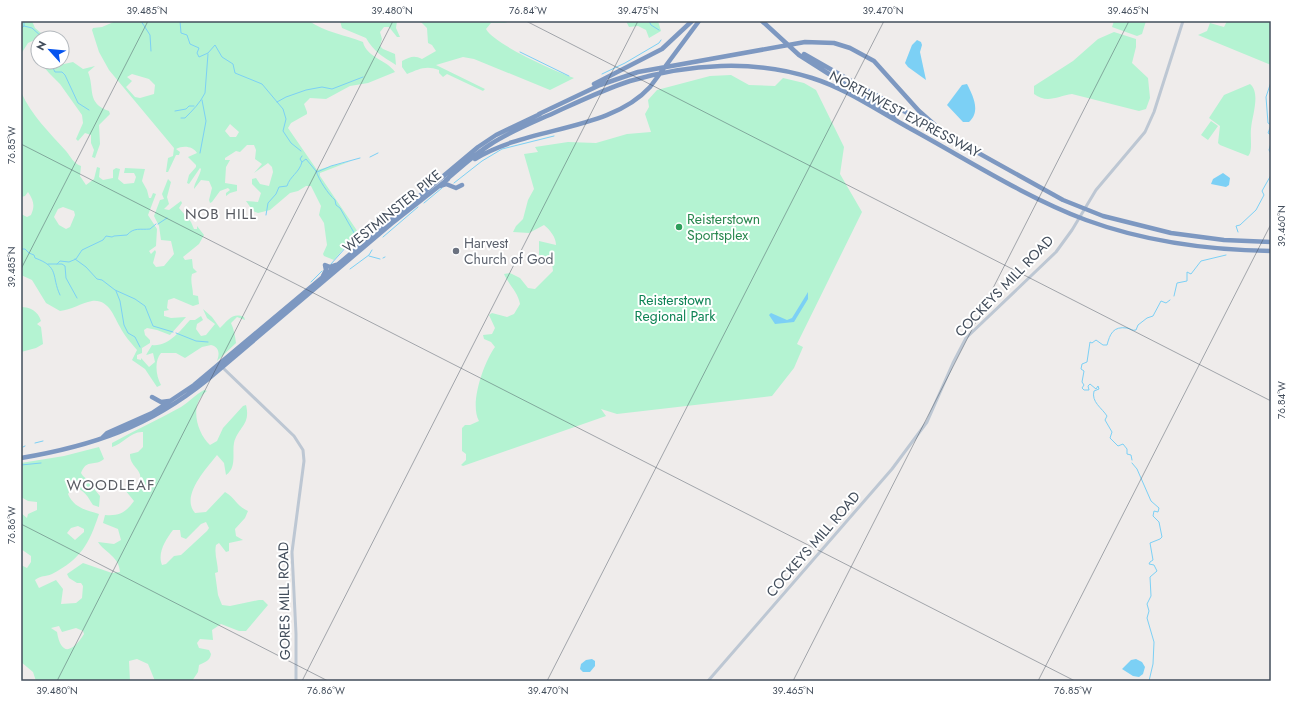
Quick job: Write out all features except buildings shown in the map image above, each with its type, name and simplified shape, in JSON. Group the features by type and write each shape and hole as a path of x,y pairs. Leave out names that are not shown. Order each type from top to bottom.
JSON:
{"highway":[{"path":"671,56 684,40 693,24 692,21"},
{"name":"WESTMINSTER PIKE","path":"21,458 68,449 102,438 109,438 163,411 198,388 322,277 478,147 496,136 654,54 692,21"},
{"path":"687,34 699,21"},
{"path":"762,21 794,49 964,145"},
{"path":"671,56 675,46 673,39 684,40"},
{"name":"NORTHWEST EXPRESSWAY","path":"539,114 600,85 638,72 805,42 826,42 850,48 874,61 928,119 964,145 1030,182 1077,205 1093,212 1140,226 1183,235 1224,240 1271,242"},
{"path":"794,49 799,55 833,78 936,142"},
{"name":"WESTMINSTER PIKE","path":"102,438 107,433 139,419 170,401 221,366 435,189 475,158 499,146 614,113 642,96 642,92 652,82 671,56"},
{"name":"NORTHWEST EXPRESSWAY","path":"446,180 481,151 499,139 604,91 629,82 654,75 723,66 770,68 818,80 843,90 1028,194 1088,221 1126,233 1169,243 1223,250 1271,251"},
{"path":"435,189 446,184 455,188 462,185"},
{"path":"322,277 326,270 325,265 330,267 337,265"},
{"path":"152,397 161,402 170,401"}],"street":[{"name":"COCKEYS MILL ROAD","path":"708,681 885,478 927,422 950,369 966,338 1002,306 1056,252 1072,230 1096,190 1146,132 1154,112 1183,21"},
{"name":"GORES MILL ROAD","path":"221,366 294,436 303,450 304,461 292,552 296,628 296,681"}],"green space":[{"path":"21,21 32,21 37,30 30,30 30,42 21,54"},
{"path":"116,21 309,21 328,31 363,42 365,47 372,55 387,64 395,72 368,83 350,86 326,99 310,98 304,104 307,114 291,123 288,128 317,170 351,161 320,173 320,176 360,235 369,233 350,241 334,260 324,256 323,254 327,245 324,223 319,215 321,206 311,186 306,186 298,191 290,193 270,210 258,213 253,211 246,201 258,202 261,193 252,184 252,179 256,178 260,184 269,186 273,172 272,167 268,163 254,173 262,164 255,159 256,150 254,145 247,145 240,152 236,151 225,158 225,160 230,160 226,167 225,183 237,185 237,191 226,196 226,193 230,190 228,188 220,191 210,203 209,200 212,188 209,181 201,180 194,189 201,169 200,168 189,184 187,183 189,175 196,167 196,165 188,157 197,153 193,149 185,147 176,149 180,152 179,155 176,155 168,172 166,172 168,158 173,156 174,148 109,70 99,52 92,30 93,28 102,27","holes":["132,74 149,79 155,85 154,94 140,98 135,97 126,87 132,81 127,77","230,124 239,132 236,137 230,137 225,131"]},
{"path":"340,21 397,21 396,28 400,37 397,37 389,27 384,27 380,32 382,39 380,46 383,49 395,54 396,65 375,50 366,38 342,28"},
{"path":"420,21 510,21 505,23 491,23 486,29 513,50 540,64 574,78 550,90 474,59 463,57 436,65 485,89 483,91 447,74 443,77 439,73 439,70 423,68 407,74 402,67 402,61 412,57 422,59 436,51 432,45 428,43 427,28"},
{"path":"626,21 658,21 661,31 649,38 646,30 638,26 629,27"},
{"path":"1114,21 1146,21 1142,34 1137,36 1112,27"},
{"path":"1227,21 1271,21 1271,65 1198,35 1207,31 1210,23 1224,27"},
{"path":"1114,32 1136,39 1136,47 1132,63 1148,78 1150,98 1146,109 1139,111 1072,94 1048,99 1034,94 1034,86 1073,61 1098,39"},
{"path":"73,62 83,69 95,66 88,72 92,95 97,104 109,111 110,114 99,125 100,144 95,158 92,157 94,150 91,143 91,135 85,133 78,141 76,139 83,123 82,115 60,84 46,70 70,70 70,63"},
{"name":"Reisterstown Regional Park","path":"731,75 749,85 775,86 783,78 804,83 816,90 844,147 840,174 862,212 797,344 803,347 794,368 772,396 617,414 601,409 606,416 463,466 461,465 466,460 466,454 462,451 462,428 465,425 470,425 479,421 476,414 476,404 479,383 486,362 495,347 491,342 484,339 483,335 492,334 495,328 489,315 492,313 507,317 514,314 520,304 504,274 510,273 520,278 528,288 535,289 553,271 552,263 539,255 539,241 556,245 554,236 544,225 529,233 513,232 516,226 523,219 528,200 534,189 524,154 538,152 535,147 568,142 596,143 627,134 651,132 645,114 649,107 648,100 657,90 710,76"},
{"path":"1250,84 1255,93 1255,105 1251,129 1250,154 1248,156 1220,145 1218,143 1220,126 1209,118 1224,95"},
{"path":"21,92 30,109 41,123 74,162 81,166 80,176 86,185 94,179 97,167 100,168 99,177 103,180 113,178 113,170 116,168 120,169 118,179 124,184 134,183 136,177 134,173 124,173 125,168 145,169 142,181 149,198 151,198 153,193 156,194 148,215 157,229 156,246 149,251 151,254 155,250 156,252 153,263 156,267 164,266 174,254 171,241 161,240 159,226 154,216 160,200 164,199 162,194 168,179 171,182 167,197 169,204 164,209 169,210 181,201 182,203 179,208 191,222 194,229 197,229 197,226 204,235 199,244 183,257 185,260 192,259 193,268 197,272 192,274 191,282 193,295 198,296 199,304 193,306 174,298 168,300 167,308 169,310 164,311 164,316 171,318 186,317 170,335 147,328 144,330 145,335 150,340 150,343 142,348 142,353 137,355 137,359 141,360 141,358 149,367 155,362 153,353 146,355 152,345 158,345 168,341 190,320 195,320 201,316 203,320 197,324 196,329 201,336 206,335 215,324 207,318 203,309 212,317 220,328 234,316 237,315 244,317 245,320 237,317 231,323 234,330 236,343 217,361 218,351 216,347 211,345 202,347 185,358 176,353 161,353 157,360 156,369 161,385 157,387 145,369 132,360 137,350 128,339 107,306 98,301 92,301 60,311 46,303 32,280 21,275 21,214 27,217 31,215 33,201 28,192 25,196 21,197","holes":["63,207 74,211 75,215 70,227 66,229 59,225 54,217 58,209"]},
{"path":"1211,121 1218,126 1208,140 1201,135"},
{"path":"21,307 33,310 40,318 41,321 37,324 41,327 43,344 36,348 21,352"},
{"path":"204,390 207,391 201,396 198,403 196,418 201,433 210,445 217,441 223,428 243,406 246,405 247,412 245,422 234,443 232,468 226,475 224,463 217,455 197,482 191,499 191,506 195,513 206,512 225,492 240,506 248,511 245,518 235,529 236,536 243,540 229,543 229,551 226,552 219,543 216,545 215,552 218,572 215,573 218,595 222,605 230,606 263,600 268,605 246,631 239,631 221,624 212,630 213,640 200,639 197,643 199,648 209,650 211,654 208,660 199,665 198,672 192,681 155,681 148,664 137,659 129,661 130,681 36,681 33,672 21,662 21,565 27,568 31,562 31,556 21,549 21,513 27,518 28,514 37,510 37,502 28,501 21,497 21,463 64,456 99,447 104,459 89,464 83,468 81,473 95,486 95,490 100,496 99,507 93,505 85,493 79,489 72,488 68,494 77,505 85,510 99,514 92,534 83,550 70,563 62,568 52,574 39,577 35,580 39,588 56,580 63,589 61,604 76,603 82,598 83,586 81,583 77,583 69,578 67,574 83,563 112,573 120,572 117,562 98,542 114,544 121,540 118,529 103,523 105,515 122,513 134,501 125,490 136,488 139,482 140,473 132,463 130,454 138,452 143,447 143,432 139,432 112,447 112,443 181,407","holes":["206,522 209,528 207,531 181,555 174,556 166,564 162,565 161,551 173,530 180,530 181,537 186,539 201,524","78,526 84,529 84,532 75,540 67,533 71,528","59,626 62,632 76,628 83,631 84,634 75,645 68,649 61,645 57,632 51,628"]}],"water":[{"path":"917,40 921,42 922,45 920,52 926,80 908,67 905,63 912,45"},
{"path":"967,84 975,103 975,113 969,122 963,122 947,105 962,85"},
{"path":"1223,173 1230,178 1229,185 1226,187 1211,184 1213,179"},
{"path":"808,292 808,299 794,322 775,324 769,315 771,313 787,320 792,318"},
{"path":"592,659 595,661 595,666 590,672 583,672 580,669 581,664 586,660"},
{"path":"1136,659 1142,662 1145,667 1143,674 1139,677 1133,676 1122,669 1131,660"}],"waterway":[{"path":"21,29 24,26 24,21"},
{"path":"141,21 150,35 151,51"},
{"path":"180,21 181,33 187,35 190,44 199,48 197,53 199,57 208,53 215,45 222,57 233,64 235,73 262,84 283,109 286,119 283,131 291,143 301,151"},
{"path":"649,21 651,25 659,30"},
{"path":"24,26 34,30"},
{"path":"602,74 625,63 659,43 661,40"},
{"path":"520,52 569,76"},
{"path":"181,118 185,118 191,112 205,93 208,54"},
{"path":"54,70 55,72 62,72 65,75 78,103 89,110"},
{"path":"277,102 306,90 322,87 332,89 363,77"},
{"path":"1271,82 1266,97 1268,123 1271,125 1268,133 1271,135"},
{"path":"200,153 206,121 202,100"},
{"path":"175,111 186,109 189,106 194,106"},
{"path":"454,183 482,161 502,149 554,136"},
{"path":"1271,143 1269,150 1271,154"},
{"path":"370,157 378,153"},
{"path":"266,215 268,203 276,194 279,187 287,186 301,166 302,162 300,159 302,156"},
{"path":"317,172 331,166 360,158"},
{"path":"302,162 306,159 316,171"},
{"path":"316,171 321,183 335,200 336,205 340,208 357,238"},
{"path":"1238,232 1236,226 1240,225 1256,210 1264,195 1262,191 1271,175"},
{"path":"424,203 442,188"},
{"path":"383,237 418,207"},
{"path":"158,224 167,218"},
{"path":"357,237 365,235 383,222"},
{"path":"57,264 60,261 69,262 76,259 82,250 103,240 106,236 112,237 127,235 137,229 150,229 156,224"},
{"path":"331,264 355,237"},
{"path":"21,249 25,249 34,255 35,258 43,261 52,269 60,295"},
{"path":"350,269 369,255 372,250"},
{"path":"1174,296 1177,283 1187,281 1187,272 1191,274 1201,261 1226,255"},
{"path":"369,256 380,259"},
{"path":"75,259 86,267 97,279 102,280 115,290 135,299 145,306 153,326 173,332"},
{"path":"48,264 62,264 65,266 66,278 77,298"},
{"path":"311,282 322,271"},
{"path":"116,291 120,301 124,325 128,333 135,337 140,347"},
{"path":"1132,460 1131,455 1127,454 1127,449 1123,444 1118,446 1110,438 1112,432 1105,420 1107,416 1095,402 1093,395 1094,391 1099,389 1098,386 1096,389 1090,384 1088,386 1089,390 1084,390 1082,388 1084,385 1082,382 1084,371 1081,369 1082,364 1087,362 1090,342 1092,343 1096,340 1103,345 1107,345 1109,337 1118,328 1136,330 1138,325 1147,318 1153,316 1161,301 1166,303 1170,300"},
{"path":"176,333 196,341 208,342"},
{"path":"35,443 43,441"},
{"path":"21,465 41,463"},
{"path":"1132,463 1137,469 1151,501 1159,508 1158,512 1154,511 1153,516 1159,522 1162,537 1150,543 1153,560 1149,564 1154,565 1157,571 1150,577 1151,596 1147,604 1149,611 1147,618 1154,642 1153,664 1149,681"}],"place":[{"name":"Reisterstown Sportsplex","path":"679,227"},
{"name":"Harvest Church of God","path":"456,251"}],"district":[{"name":"NOB HILL","path":"221,214"},
{"name":"WOODLEAF","path":"111,485"}]}
